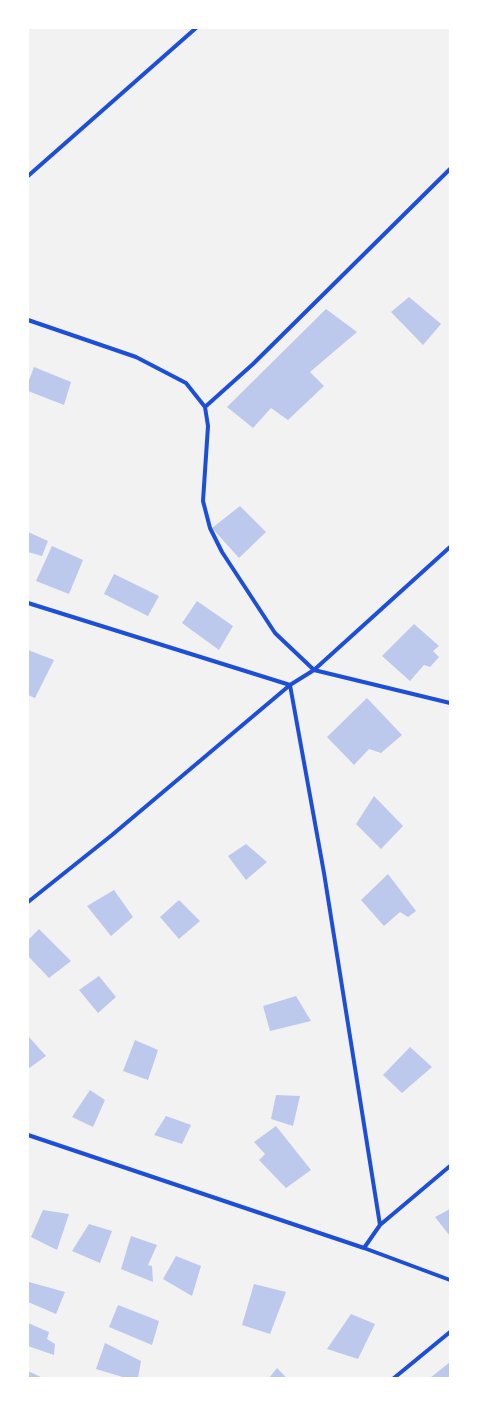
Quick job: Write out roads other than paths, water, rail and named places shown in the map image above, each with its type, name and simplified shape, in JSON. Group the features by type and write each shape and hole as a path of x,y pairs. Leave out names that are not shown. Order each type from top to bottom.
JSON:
{"street":[{"path":"28,176 196,28"},
{"path":"205,407 253,364 450,170"},
{"path":"28,320 136,357 186,383 205,407 208,426 203,501 210,528 222,552 275,633 314,670 450,703"},
{"path":"28,902 112,835 290,685 314,670 450,547"},
{"path":"28,603 290,685"},
{"path":"290,685 324,873 380,1225"},
{"path":"28,1135 364,1248 450,1280"},
{"path":"364,1248 380,1225 450,1166"},
{"path":"394,1378 450,1332"}]}
